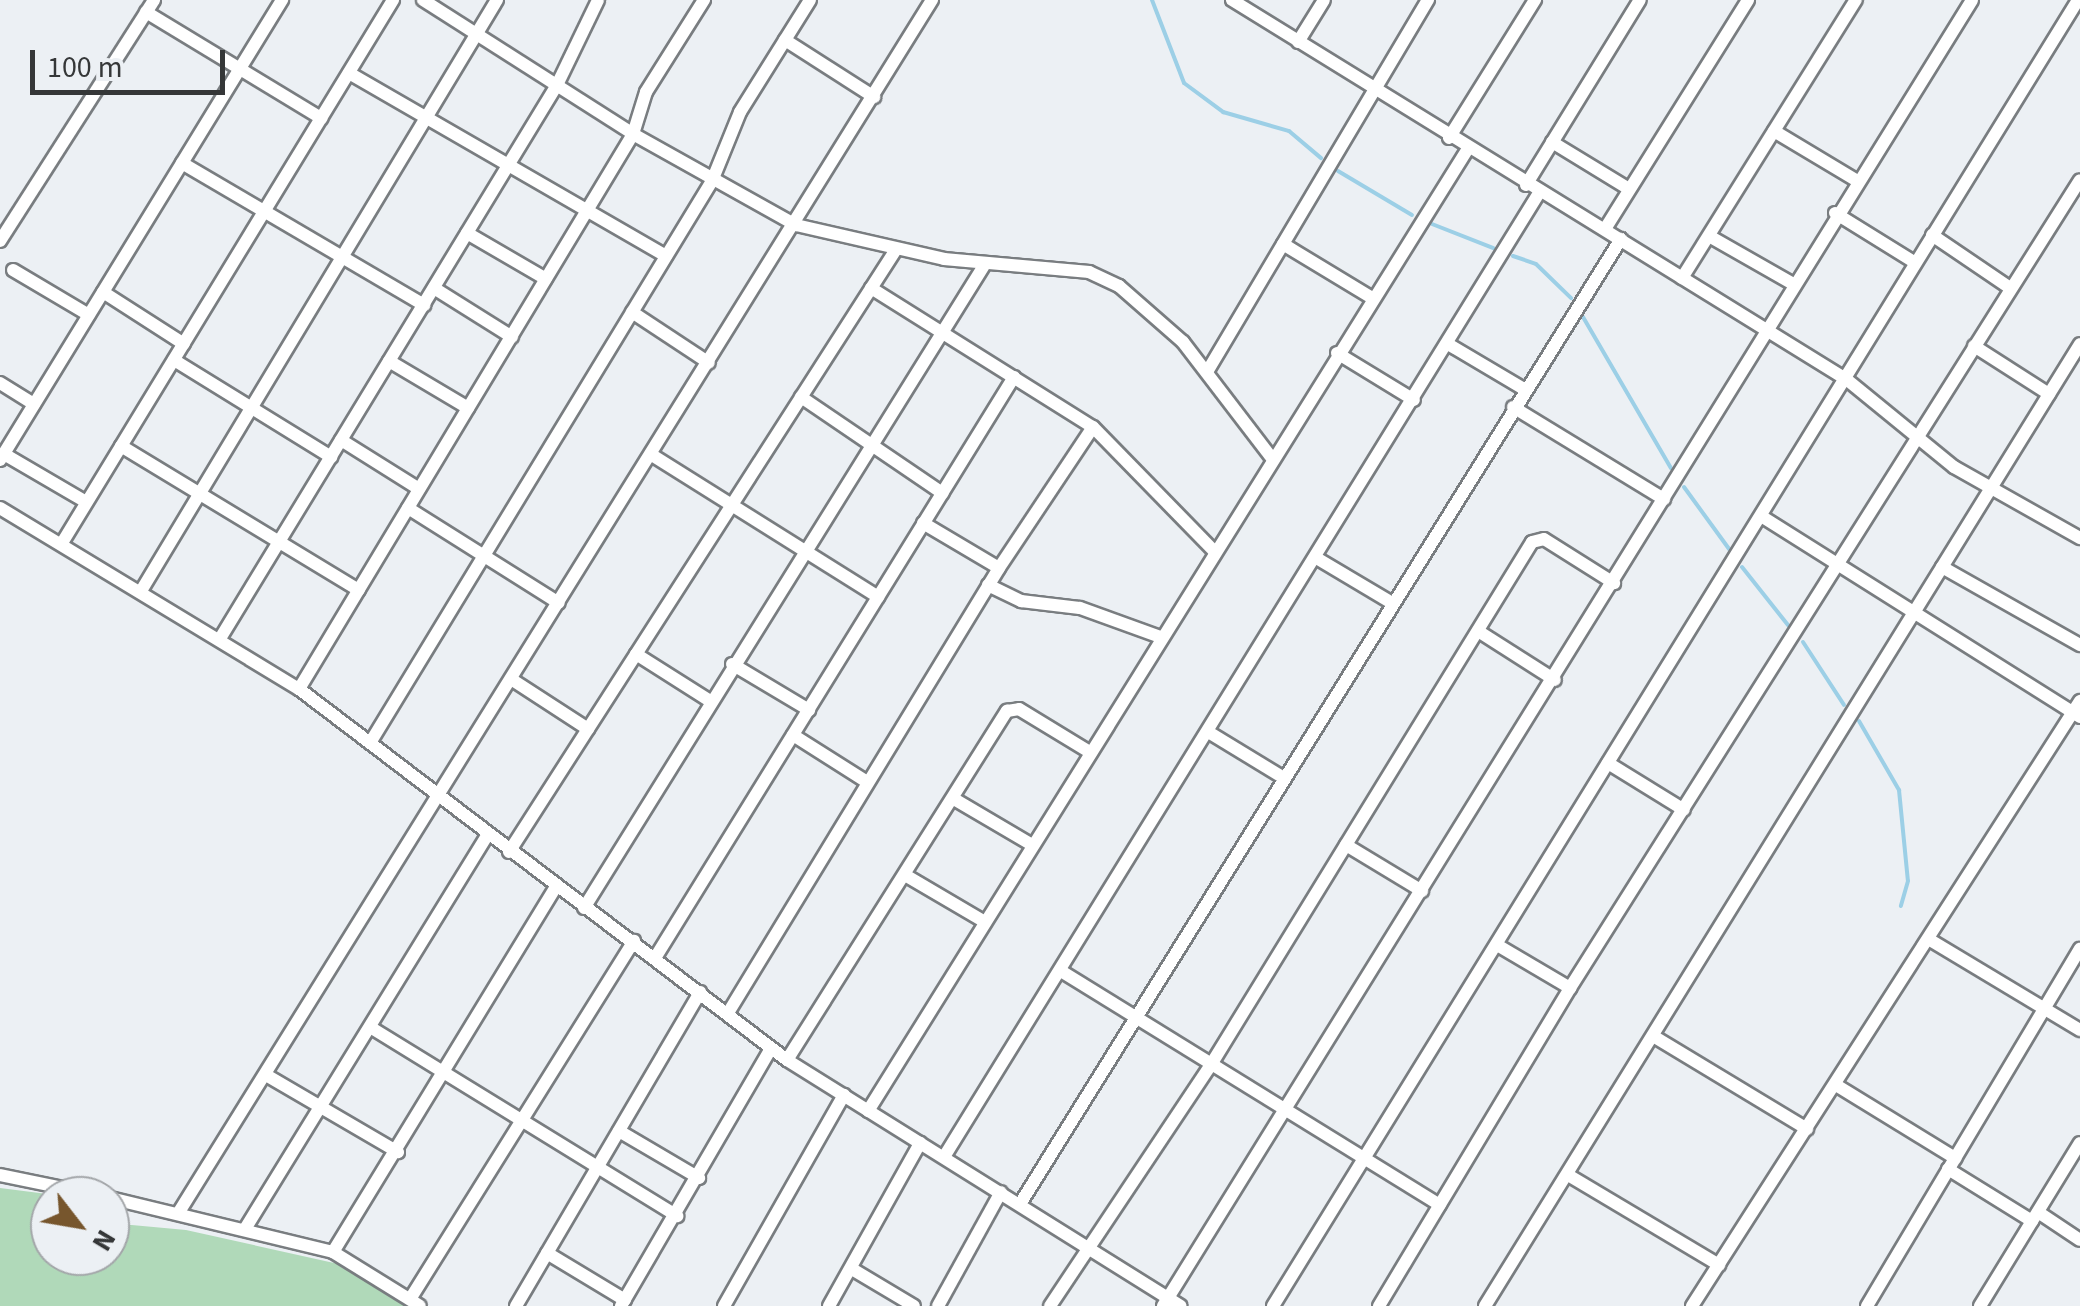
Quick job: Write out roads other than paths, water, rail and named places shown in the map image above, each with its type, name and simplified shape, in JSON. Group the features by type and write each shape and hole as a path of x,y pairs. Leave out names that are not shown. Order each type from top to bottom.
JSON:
{"street":[{"path":"86,502 2,457 282,0"},
{"path":"62,543 393,0"},
{"path":"422,0 633,134 796,226 895,251 984,264 1090,272 1119,286 1159,318 1208,372 1271,457"},
{"path":"141,591 497,0"},
{"path":"221,638 556,85 598,0"},
{"path":"299,688 633,134 646,92 704,0"},
{"path":"370,743 712,180 740,112 810,0"},
{"path":"180,1212 796,226 932,0"},
{"path":"1232,0 1467,150 1846,379 1919,439 1992,491 2080,538"},
{"path":"1298,42 1324,0"},
{"path":"1208,372 1428,0"},
{"path":"1449,138 1534,0"},
{"path":"944,1157 1448,344 1533,189 1552,142 1640,0"},
{"path":"1605,230 1748,0"},
{"path":"1682,278 1856,0"},
{"path":"0,508 299,688 555,889 634,941 787,1060 1020,1204 1170,1304 1286,1109 1555,680 1792,284 1972,0"},
{"path":"1273,1306 2074,4"},
{"path":"0,242 150,6 322,118"},
{"path":"785,40 874,97"},
{"path":"348,73 666,256"},
{"path":"1774,131 1856,180"},
{"path":"1552,142 1629,188"},
{"path":"868,1110 1271,457 1467,150"},
{"path":"182,163 424,305"},
{"path":"1380,1306 1570,988 2080,180"},
{"path":"1836,213 1914,262"},
{"path":"467,233 546,279"},
{"path":"1932,235 2010,288"},
{"path":"1709,236 1792,284"},
{"path":"1020,1204 1524,389 1621,240"},
{"path":"1283,244 1372,298"},
{"path":"509,852 895,251"},
{"path":"584,908 732,664 984,264"},
{"path":"13,270 89,315"},
{"path":"434,288 512,336"},
{"path":"871,288 1094,427 1214,552"},
{"path":"103,292 184,344"},
{"path":"632,312 710,363"},
{"path":"1448,344 1524,389"},
{"path":"1485,1306 2080,344"},
{"path":"1974,346 2049,394"},
{"path":"1337,353 1414,400"},
{"path":"174,360 331,457"},
{"path":"389,361 468,408"},
{"path":"655,958 1014,376"},
{"path":"0,382 34,404"},
{"path":"801,397 942,493"},
{"path":"1513,407 1664,500"},
{"path":"728,1013 999,568 1094,427"},
{"path":"341,440 419,489"},
{"path":"121,446 359,590"},
{"path":"652,455 878,597"},
{"path":"408,508 558,603"},
{"path":"1695,1305 2078,710 1912,616 1761,516"},
{"path":"924,523 999,568"},
{"path":"1050,1306 1212,1063 1538,538 1614,583"},
{"path":"1318,559 1392,603"},
{"path":"1942,567 2080,645"},
{"path":"988,586 1021,602 1080,608 1160,636"},
{"path":"1478,631 1555,680"},
{"path":"636,654 710,701"},
{"path":"732,664 809,710"},
{"path":"511,679 588,729"},
{"path":"787,1060 1014,708 1088,751"},
{"path":"1210,733 1284,778"},
{"path":"792,735 867,782"},
{"path":"1608,763 1684,810"},
{"path":"954,799 1032,846"},
{"path":"245,1228 488,834"},
{"path":"1346,846 1422,891"},
{"path":"906,876 984,922"},
{"path":"333,1252 398,1152 555,889"},
{"path":"1930,940 2080,1030"},
{"path":"130,1202 333,1252 416,1301 634,941"},
{"path":"1497,945 1570,988"},
{"path":"1867,1306 2080,949"},
{"path":"1061,971 1440,1204"},
{"path":"516,1306 700,992"},
{"path":"370,1027 527,1120 677,1216"},
{"path":"1653,1036 1807,1129"},
{"path":"547,1252 624,1303 771,1048"},
{"path":"266,1075 398,1152"},
{"path":"1836,1085 1951,1164 2080,1240"},
{"path":"724,1306 844,1095"},
{"path":"619,1131 699,1178"},
{"path":"828,1306 920,1143"},
{"path":"1980,1306 2080,1143"},
{"path":"1568,1174 1719,1265"},
{"path":"0,1175 30,1181"},
{"path":"942,1305 1001,1192"},
{"path":"852,1268 914,1306"}],"waterway":[{"path":"1152,0 1184,83 1223,112 1289,131 1321,158"},
{"path":"1338,171 1412,215"},
{"path":"1432,224 1493,248"},
{"path":"1513,256 1536,264 1571,298"},
{"path":"1583,317 1671,468"},
{"path":"1684,487 1729,549"},
{"path":"1742,567 1788,625"},
{"path":"1803,642 1844,705"},
{"path":"1859,721 1899,790 1908,881 1901,906"}]}
